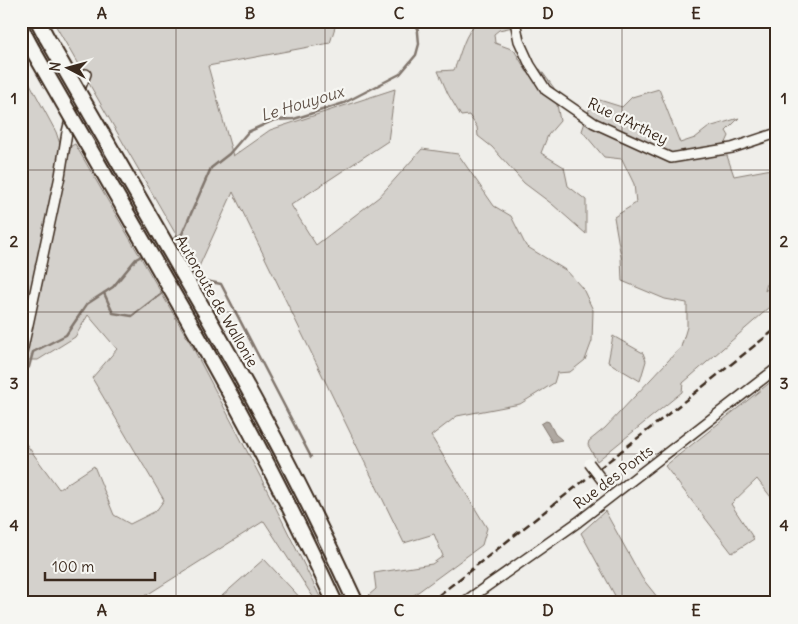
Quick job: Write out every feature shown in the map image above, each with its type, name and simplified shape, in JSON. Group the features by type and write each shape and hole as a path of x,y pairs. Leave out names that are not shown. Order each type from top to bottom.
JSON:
{"highway":[{"name":"Autoroute de Wallonie","path":"38,21 206,312 272,432 316,516 356,603"},
{"path":"21,28 238,406 294,514 335,603"}],"street":[{"name":"Rue d'Arthey","path":"515,21 519,40 530,66 546,90 594,123 672,158 732,148 777,133"},
{"path":"21,357 60,176 67,132 74,104 86,74"},
{"name":"Rue des Ponts","path":"462,603 614,495 777,368"},
{"path":"590,463 614,495"}],"shaded area":[{"path":"53,21 337,21 330,43 208,66 233,156 270,130 395,89 388,141 291,205 316,245 379,197 422,149 458,154 494,206 511,216 526,246 567,271 583,289 593,310 592,341 585,360 570,372 557,373 554,383 520,404 457,416 431,436 487,528 482,545 403,603 375,603 369,595 376,589 374,573 432,564 443,556 434,534 404,543 233,192 197,271"},
{"path":"479,21 521,21 522,25 499,30 494,34 495,43 514,50 527,72 540,69 554,88 560,121 548,135 541,153 564,167 568,186 586,200 586,234 552,204 524,183 492,147 478,136 477,127 469,115 461,116 448,94 438,71 454,70 466,37"},
{"path":"21,67 56,132 61,147 21,344"},
{"path":"659,89 680,143 695,138 709,127 739,118 726,131 729,136 724,147 734,176 777,168 777,202 771,231 774,258 765,291 777,281 777,301 683,383 682,392 597,461 588,445 589,441 605,428 681,347 687,327 687,303 665,299 622,281 621,257 614,217 636,203 634,184 622,159 604,157 582,131 593,98 622,107 632,97"},
{"path":"75,144 192,346 261,478 323,603 317,603 264,521 134,603 21,603 21,437 59,489 94,466 114,515 130,524 156,511 164,500 92,378 117,349 88,315 75,337 38,360 23,360 71,146"},
{"path":"613,336 643,353 646,361 640,381 608,362"},
{"path":"777,377 777,505 757,479 731,504 754,539 732,553 665,466"},
{"path":"546,421 549,422 555,434 562,440 552,442 541,424"},
{"path":"605,511 642,578 662,603 619,603 581,533"},
{"path":"264,559 305,603 214,603"}],"waterway":[{"name":"Le Houyoux","path":"170,241 182,234 211,168 229,154 248,132 274,120 294,119 344,103 400,74 416,55 419,44 417,21"},
{"name":"Le Houyoux","path":"23,373 29,367 33,352 66,335 87,304 113,287 136,259 145,254"},
{"path":"191,278 221,284 311,457"},
{"path":"104,293 113,313 132,316 166,290"}],"railway":[{"path":"429,603 777,328"}]}
